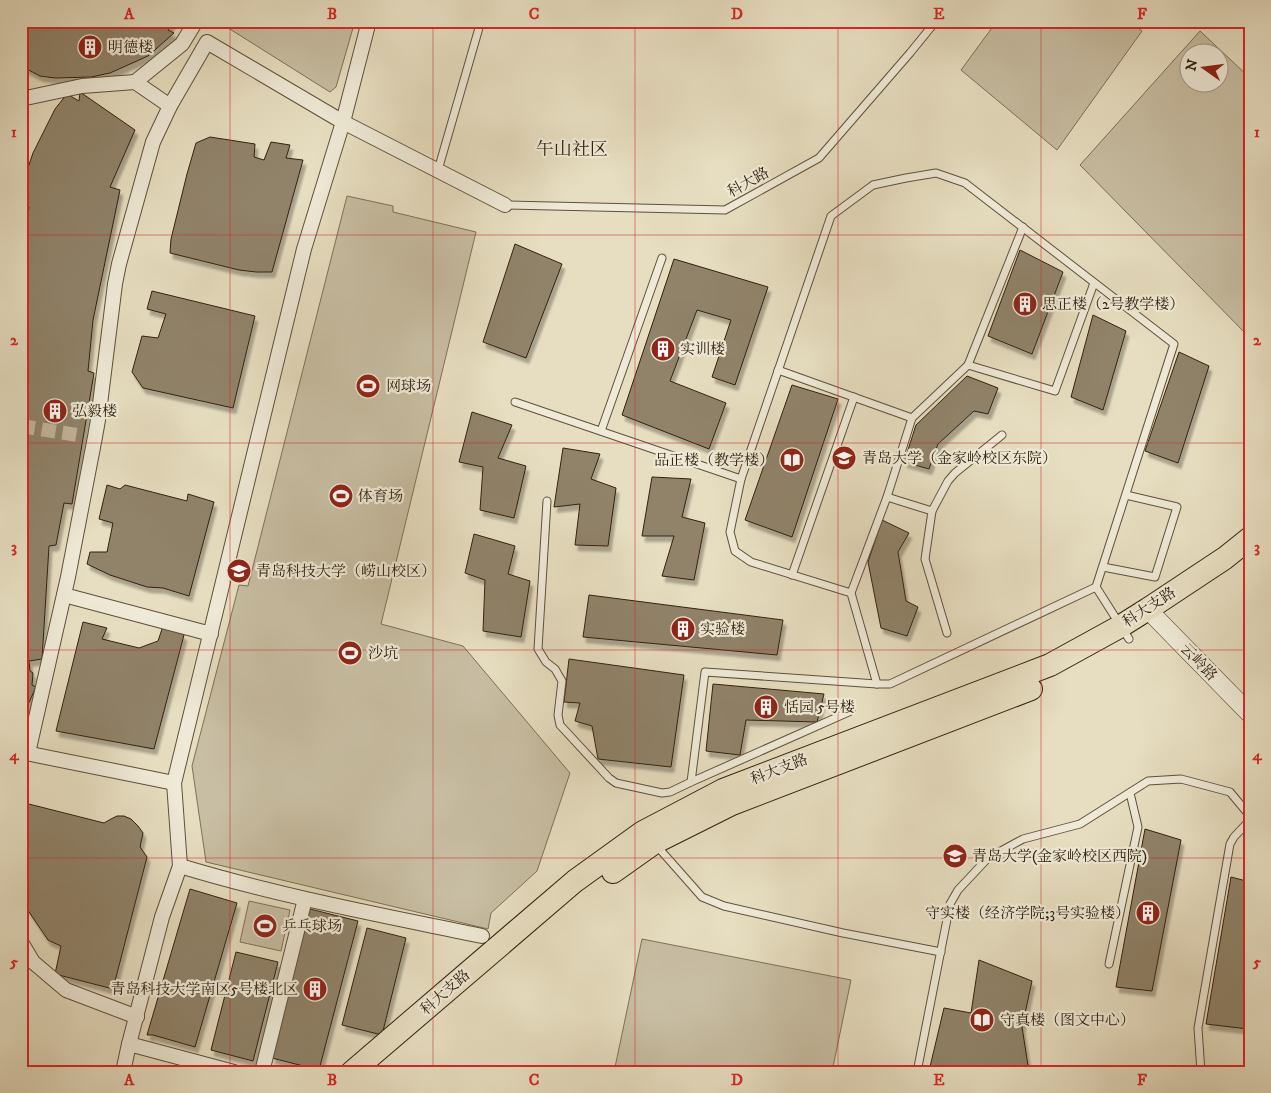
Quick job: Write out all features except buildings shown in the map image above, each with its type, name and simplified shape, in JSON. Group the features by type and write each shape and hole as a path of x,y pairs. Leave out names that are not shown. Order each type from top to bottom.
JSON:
{"main road":[{"name":"科大支路","path":"1153,614 1250,538"},
{"name":"科大支路","path":"352,1072 575,881 649,837 1055,680 1153,614 1231,572 1250,557"},
{"name":"科大支路","path":"374,1072 649,837"}],"street":[{"path":"21,99 82,86 135,82 182,44 196,21"},
{"path":"123,1072 162,917 180,866 174,783 304,249 343,122 368,21"},
{"path":"174,783 25,752 64,595 119,264 153,142 170,106 207,42 343,122 505,205"},
{"path":"135,82 170,106"},
{"path":"64,595 211,634"},
{"name":"云岭路","path":"1153,614 1250,714"},
{"path":"180,866 228,881 305,899 482,936"},
{"path":"262,1072 305,899"},
{"path":"21,942 33,962 66,990 137,1017"},
{"path":"129,1044 234,1072"}],"lane":[{"path":"438,170 481,21"},
{"name":"科大路","path":"505,205 725,210 819,158 904,61 936,21"},
{"path":"691,782 705,672 890,684 1096,587 1174,344 965,183 936,173 874,185 831,216 741,479 730,532 735,551 751,562 851,593"},
{"path":"877,684 851,593 887,497 912,418 968,365 1022,227"},
{"path":"601,431 662,258"},
{"path":"968,365 1055,391 1094,282"},
{"path":"778,370 912,418"},
{"path":"792,575 854,397"},
{"path":"515,402 741,479"},
{"path":"947,633 925,559 932,512 948,481 955,473 1002,435"},
{"path":"1103,567 1155,576 1177,507 1126,495"},
{"path":"887,497 932,512"},
{"path":"547,501 538,648 546,662 555,669 562,681 558,715 560,725 609,778 616,783 662,793 670,792 851,711"},
{"path":"1096,587 1125,632"},
{"path":"916,1072 950,904 958,890 988,858 1023,839 1080,824 1148,781 1181,779 1230,792 1250,818 1230,844 1198,1028 1201,1072"},
{"path":"1109,964 1138,827 1130,793"},
{"path":"649,837 702,897 724,906 842,933 940,952"}],"shaded area":[{"path":"217,21 355,21 336,87 330,92"},
{"path":"997,21 1128,21 1142,31 1057,150 961,70"},
{"path":"1200,31 1212,42 1190,42"},
{"path":"1178,56 1178,92 1228,92 1228,57 1250,78 1250,338 1080,165"},
{"name":"体育场","path":"347,196 393,206 393,212 476,232 381,624 463,646 570,773 537,871 491,913 488,929 206,862 192,766 239,585 248,586"},
{"name":"乒乓球场","path":"249,901 290,910 281,951 240,942"},
{"path":"642,939 851,980 832,1072 614,1072"}],"tunnel":[{"path":"21,426 83,436"}],"place":[{"name":"明德楼","path":"90,47"},
{"name":"思正楼（2号教学楼）","path":"1025,304"},
{"name":"实训楼","path":"663,349"},
{"name":"网球场","path":"368,386"},
{"name":"弘毅楼","path":"55,411"},
{"name":"青岛大学（金家岭校区东院）","path":"844,458"},
{"name":"品正楼（教学楼）","path":"792,460"},
{"name":"体育场","path":"341,496"},
{"name":"青岛科技大学（崂山校区）","path":"239,571"},
{"name":"实验楼","path":"683,629"},
{"name":"沙坑","path":"350,653"},
{"name":"恬园 5号楼","path":"766,707"},
{"name":"青岛大学(金家岭校区西院)","path":"955,856"},
{"name":"守实楼（经济学院;3号实验楼）","path":"1148,913"},
{"name":"乒乓球场","path":"265,926"},
{"name":"青岛科技大学南区5号楼北区","path":"315,989"},
{"name":"守真楼（图文中心）","path":"982,1020"}],"district":[{"name":"午山社区","path":"572,149"}]}
